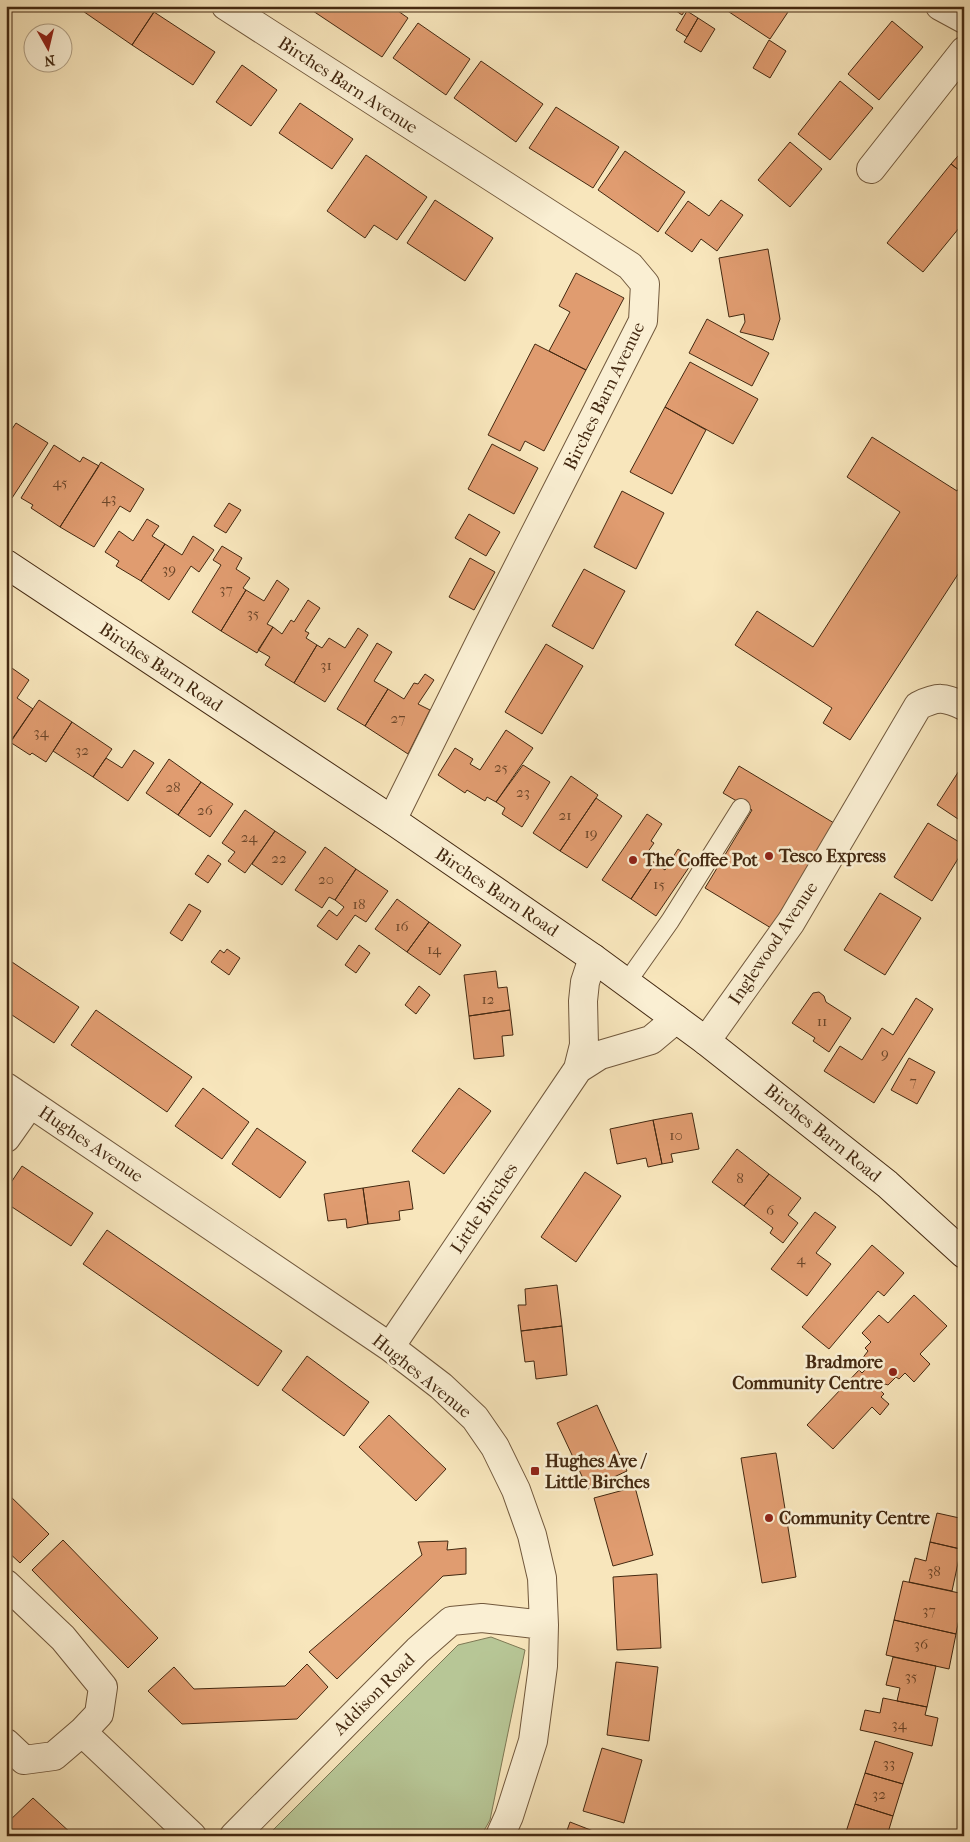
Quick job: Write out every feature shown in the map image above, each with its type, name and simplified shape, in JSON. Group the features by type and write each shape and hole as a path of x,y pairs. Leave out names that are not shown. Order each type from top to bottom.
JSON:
{"street":[{"name":"Birches Barn Avenue","path":"226,6 630,266 645,284 643,321 392,820"},
{"path":"940,6 964,18"},
{"path":"871,169 964,51"},
{"name":"Birches Barn Road","path":"6,564 392,820 627,982 706,1040 887,1184 964,1254"},
{"name":"Inglewood Avenue","path":"706,1040 791,922 918,706 932,699 947,698 964,706"},
{"name":"Little Birches","path":"390,1347 578,1068 584,1045 584,982 593,958"},
{"name":"Little Birches","path":"578,1068 600,1055 651,1040 676,1019"},
{"name":"Hughes Avenue","path":"6,1087 390,1347 441,1386 475,1418 495,1447 516,1490 532,1535 542,1578 544,1626 543,1666 533,1741 509,1816 500,1836"},
{"path":"6,1138 30,1104"},
{"path":"6,1584 63,1638 103,1687 99,1714 82,1732 54,1756 24,1760 6,1743"},
{"name":"Addison Road","path":"234,1836 418,1650 451,1622 482,1618 544,1626"},
{"path":"82,1732 192,1836"}],"lane":[{"path":"627,982 670,921 741,808"}],"green space":[{"path":"491,1637 525,1650 490,1820 481,1836 267,1836 458,1645"}],"building":[{"path":"78,6 145,6 154,12 132,45"},
{"path":"311,6 391,6 408,18 382,57 310,9"},
{"path":"669,6 688,6 682,15"},
{"path":"720,6 792,6 770,39"},
{"path":"687,11 698,18 687,37 676,30"},
{"path":"154,12 215,52 193,85 132,45"},
{"path":"698,18 715,29 701,52 684,42"},
{"path":"892,21 923,47 879,100 848,74"},
{"path":"418,23 470,59 446,95 393,58"},
{"path":"769,40 786,51 770,78 753,68"},
{"path":"481,61 543,104 516,142 454,98"},
{"path":"242,65 277,90 251,126 216,102"},
{"path":"840,81 873,108 830,160 798,134"},
{"path":"300,103 353,139 332,169 279,133"},
{"path":"556,107 619,147 593,188 529,148"},
{"path":"790,142 822,169 790,207 758,180"},
{"path":"964,149 964,174 951,164"},
{"path":"625,151 685,192 658,232 598,190"},
{"path":"366,155 427,197 397,240 374,225 365,238 327,211"},
{"path":"951,164 964,174 964,222 923,272 887,243"},
{"path":"435,200 493,238 465,281 407,243"},
{"path":"721,200 743,215 717,251 701,239 692,252 665,233 688,201 709,216"},
{"path":"768,249 780,319 773,340 740,332 745,322 744,314 729,317 719,258"},
{"path":"576,273 624,298 586,370 549,351 570,312 559,306"},
{"path":"707,319 769,353 752,386 689,353"},
{"path":"535,344 586,370 544,451 525,441 520,451 488,435"},
{"path":"690,362 758,399 733,444 665,407"},
{"path":"665,407 706,430 672,494 630,472"},
{"path":"16,423 48,443 12,498 6,494 6,438"},
{"path":"872,437 957,491 964,481 964,565 850,740 823,723 832,708 735,645 757,611 813,647 900,512 847,477"},
{"path":"492,444 538,468 514,514 468,489"},
{"path":"54,445 80,462 83,457 99,466 60,527 31,508 33,505 21,498"},
{"path":"101,462 144,489 130,512 120,506 94,547 60,527"},
{"path":"622,491 664,513 636,569 594,547"},
{"path":"229,503 241,510 226,533 214,526"},
{"path":"469,514 500,532 486,556 455,538"},
{"path":"147,519 159,526 152,536 165,544 141,581 116,566 119,561 105,552 119,531 133,541"},
{"path":"193,536 214,550 199,572 191,566 169,600 141,581 165,544 182,555"},
{"path":"222,546 242,558 236,569 250,578 243,588 246,590 221,631 192,612 221,565 213,560"},
{"path":"470,558 495,572 474,610 449,597"},
{"path":"584,569 625,591 593,649 552,626"},
{"path":"277,580 289,589 267,624 273,627 257,653 221,631 246,590 264,601"},
{"path":"308,600 320,608 305,631 309,633 306,638 317,645 294,683 265,665 270,657 258,650 273,627 282,634 291,620 294,622"},
{"path":"358,628 368,635 325,702 294,683 317,645 322,648 329,638 345,648"},
{"path":"377,643 392,652 374,681 388,689 365,726 337,709"},
{"path":"546,644 583,666 542,734 505,712"},
{"path":"9,666 29,680 17,698 33,709 8,746 6,745 6,670"},
{"path":"425,674 434,680 418,704 430,710 408,754 365,726 388,689 404,699 414,683 418,684"},
{"path":"39,700 72,722 46,762 32,753 30,755 10,742"},
{"path":"72,722 112,749 93,777 53,751"},
{"path":"506,730 533,748 496,802 487,797 485,801 467,790 465,793 438,775 455,748 473,759 470,764 480,770"},
{"path":"134,750 154,763 128,801 93,777 106,758 122,768"},
{"path":"169,759 201,782 178,815 146,793"},
{"path":"964,763 964,823 937,805"},
{"path":"523,765 550,782 522,827 502,814 505,808 496,802"},
{"name":"Tesco Express","path":"739,766 834,823 771,928 705,888 752,810 723,793"},
{"path":"571,776 598,795 560,851 533,833"},
{"path":"201,782 233,804 210,837 178,815"},
{"path":"596,798 622,816 587,868 560,851"},
{"path":"245,810 275,831 245,873 228,861 235,852 222,843"},
{"name":"The Coffee Pot","path":"647,814 662,824 651,841 654,843 645,856 655,863 631,899 602,880"},
{"path":"928,823 964,845 964,849 932,901 894,877"},
{"path":"275,831 306,852 282,885 252,864"},
{"path":"325,847 356,869 335,900 329,897 322,908 295,890"},
{"path":"678,849 694,860 656,916 631,899 655,863 665,870"},
{"path":"208,855 221,864 208,883 195,874"},
{"path":"356,869 388,891 366,922 355,915 337,940 317,926 329,910 337,916 344,907 335,900"},
{"path":"880,893 921,918 885,975 844,950"},
{"path":"397,899 429,922 407,952 375,929"},
{"path":"189,904 201,911 182,941 170,933"},
{"path":"429,922 461,945 440,975 407,952"},
{"path":"359,945 370,953 356,973 345,965"},
{"path":"227,949 240,958 229,975 211,962 220,950 224,953"},
{"path":"6,958 79,1007 54,1043 6,1011"},
{"path":"496,971 498,988 507,987 510,1010 469,1016 464,975"},
{"path":"419,986 430,995 416,1014 405,1005"},
{"path":"819,992 824,996 826,1002 851,1018 829,1052 813,1041 815,1038 792,1023 813,993"},
{"path":"916,998 933,1009 874,1103 824,1071 840,1046 862,1060 882,1028 893,1035"},
{"path":"96,1010 192,1077 167,1112 71,1045"},
{"path":"510,1010 513,1035 502,1036 504,1056 474,1059 469,1016"},
{"path":"909,1058 935,1072 917,1104 891,1090"},
{"path":"203,1088 249,1122 222,1159 175,1126"},
{"path":"459,1088 491,1111 444,1174 412,1151"},
{"path":"692,1113 699,1149 671,1154 673,1162 662,1164 653,1120"},
{"path":"653,1120 662,1164 648,1167 646,1158 617,1164 610,1129"},
{"path":"257,1128 306,1162 280,1198 232,1164"},
{"path":"737,1149 769,1174 744,1206 712,1182"},
{"path":"22,1166 93,1213 71,1246 6,1203 6,1190"},
{"path":"585,1172 621,1196 576,1262 541,1237"},
{"path":"769,1174 801,1198 788,1215 798,1223 783,1243 770,1233 773,1228 744,1206"},
{"path":"409,1181 413,1209 399,1211 400,1220 368,1224 363,1188"},
{"path":"363,1188 368,1224 347,1228 346,1219 328,1221 324,1194"},
{"path":"815,1212 836,1227 816,1253 831,1264 807,1296 771,1269"},
{"path":"107,1230 282,1351 258,1386 83,1264"},
{"path":"872,1245 904,1273 884,1296 878,1291 829,1349 802,1327"},
{"path":"557,1285 562,1326 521,1331 518,1305 526,1305 525,1289"},
{"name":"Bradmore Community Centre","path":"914,1295 947,1326 920,1354 930,1364 914,1382 905,1373 899,1379 896,1377 888,1385 885,1384 879,1389 884,1394 881,1397 889,1404 880,1415 872,1407 833,1449 807,1425 859,1370 862,1373 868,1367 861,1360 868,1351 865,1348 871,1342 862,1333 879,1315 888,1323"},
{"path":"562,1326 567,1375 536,1379 534,1361 525,1362 521,1331"},
{"path":"307,1356 369,1402 344,1436 282,1390"},
{"path":"597,1405 627,1471 588,1489 557,1423"},
{"path":"389,1415 446,1469 416,1501 359,1447"},
{"name":"Community Centre","path":"776,1453 796,1577 762,1583 741,1458"},
{"path":"635,1487 653,1555 613,1566 594,1498"},
{"path":"6,1492 49,1534 20,1563 6,1550"},
{"path":"937,1513 964,1519 964,1550 930,1542"},
{"path":"63,1540 158,1638 128,1668 32,1570"},
{"path":"448,1541 447,1550 466,1548 466,1574 443,1576 337,1679 309,1652 422,1555 418,1542"},
{"path":"930,1542 961,1549 952,1591 909,1582 915,1558 926,1561"},
{"path":"657,1574 661,1648 617,1650 613,1577"},
{"path":"903,1581 964,1594 956,1634 894,1620"},
{"path":"894,1620 956,1634 949,1669 886,1655"},
{"path":"893,1657 936,1666 927,1707 897,1701 900,1688 886,1685"},
{"path":"616,1662 658,1667 649,1741 607,1735"},
{"path":"307,1664 328,1687 297,1719 182,1724 148,1691 174,1667 194,1689 285,1686"},
{"path":"883,1698 927,1707 925,1715 938,1718 932,1746 860,1730 865,1710 880,1713"},
{"path":"875,1741 913,1753 903,1784 865,1773"},
{"path":"602,1748 642,1760 624,1823 583,1811"},
{"path":"865,1773 903,1784 893,1816 855,1804"},
{"path":"33,1798 73,1836 19,1836 6,1824"},
{"path":"855,1804 893,1816 887,1836 845,1835"},
{"path":"570,1822 606,1836 565,1836"}],"place":[{"name":"Tesco Express","path":"769,856"},
{"name":"The Coffee Pot","path":"633,860"},
{"name":"Bradmore Community Centre","path":"893,1372"},
{"name":"Hughes Ave / Little Birches","path":"535,1471"},
{"name":"Community Centre","path":"769,1518"}]}
